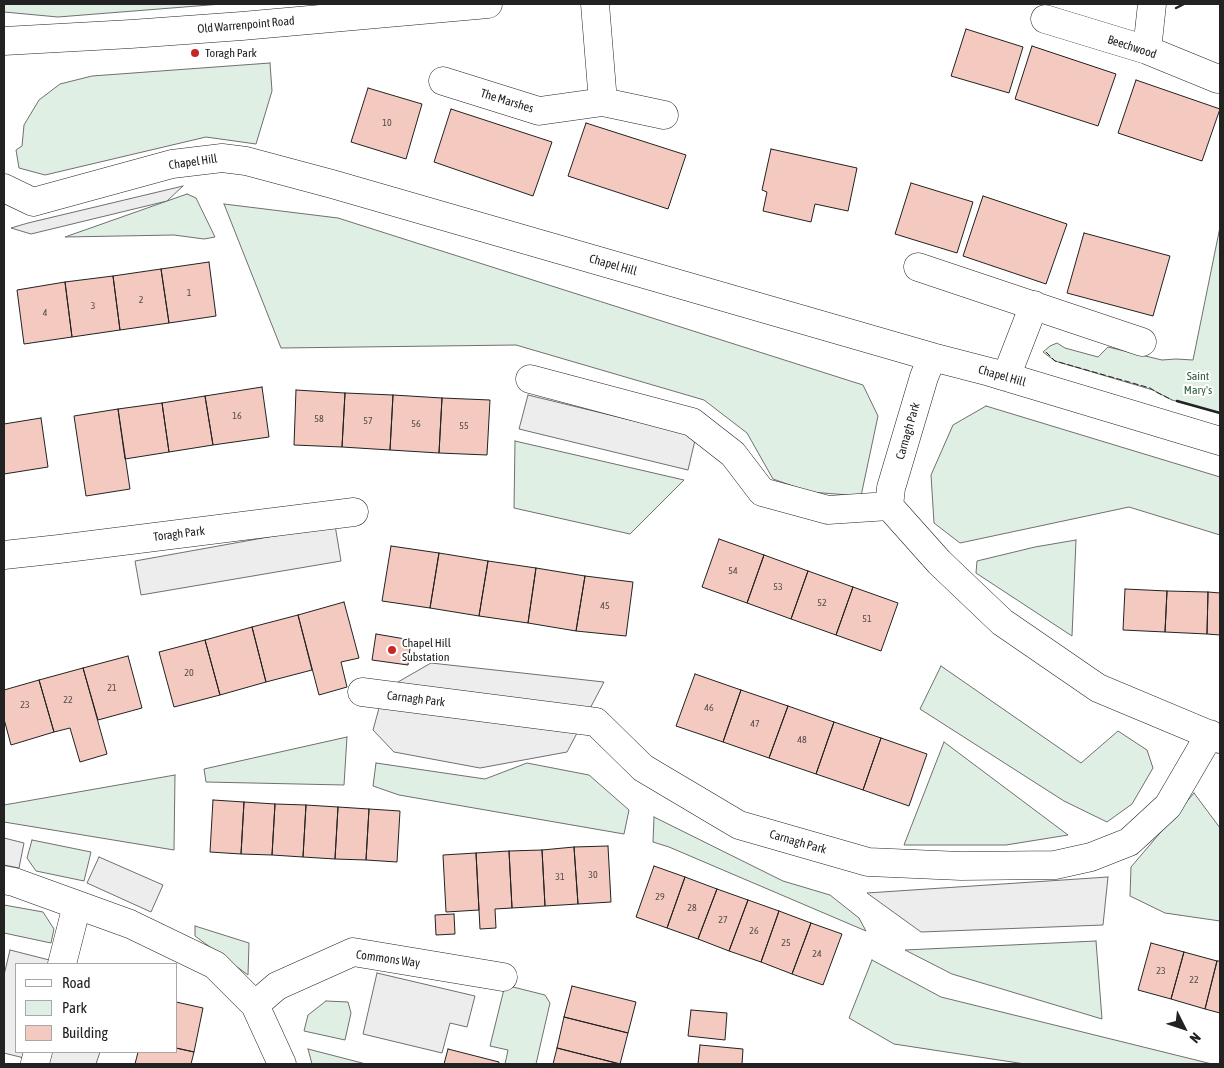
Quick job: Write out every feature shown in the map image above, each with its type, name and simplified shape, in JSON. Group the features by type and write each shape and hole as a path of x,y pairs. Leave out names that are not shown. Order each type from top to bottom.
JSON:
{"street":[{"name":"Old Warrenpoint Road","path":"4,41 233,27 488,4"},
{"path":"595,4 603,102"},
{"path":"1147,50 1152,4"},
{"name":"Beechwood","path":"1045,19 1147,50 1218,79"},
{"name":"The Marshes","path":"443,80 539,111 603,102 664,115"},
{"name":"Chapel Hill","path":"4,188 32,202 172,164 222,158 246,161 1006,377 1220,441"},
{"path":"918,267 1142,342"},
{"path":"1006,377 1034,306"},
{"name":"Carnagh Park","path":"362,692 596,722 643,768 738,825 868,862 961,866 1055,865 1091,857 1129,842 1168,806 1215,736 1098,688 1002,622 939,562 889,506 891,488 918,394 932,357"},
{"path":"530,379 692,422 733,454 762,492 828,510 889,506"},
{"name":"Toragh Park","path":"4,555 354,512"},
{"path":"4,880 130,924 215,965 255,1005 282,1064"},
{"path":"62,963 77,906"},
{"name":"Commons Way","path":"255,1005 276,986 353,952 503,977"}],"green space":[{"path":"4,4 222,4 58,17 4,12"},
{"path":"270,63 272,91 256,144 206,137 45,175 19,168 16,150 22,146 24,125 39,100 60,84 92,76"},
{"path":"187,194 196,198 215,237 204,239 174,235 65,237"},
{"path":"224,204 338,218 863,385 878,416 861,496 810,492 773,479 747,433 704,400 516,345 281,348"},
{"name":"Saint Mary's","path":"1220,227 1220,413 1172,400 1153,390 1055,361 1043,352 1057,343 1065,348 1098,357 1108,347 1162,360 1193,360"},
{"path":"986,406 1220,477 1220,535 1129,507 960,543 934,523 931,475 953,425"},
{"path":"515,441 684,480 630,534 514,508"},
{"path":"1076,540 1072,636 976,573 977,561 1035,547"},
{"path":"941,666 1081,763 1118,731 1147,750 1153,768 1132,804 1107,822 1064,801 920,709"},
{"path":"347,737 344,785 206,782 204,769"},
{"path":"944,742 1068,835 1006,845 904,845"},
{"path":"376,763 485,779 527,763 589,775 629,810 624,834 399,795 373,786"},
{"path":"175,775 174,850 4,822 4,805"},
{"path":"1194,793 1220,828 1220,921 1165,913 1130,896 1131,867"},
{"path":"654,817 783,881 830,895 859,918 866,931 669,847 653,842"},
{"path":"32,840 91,852 84,881 36,871 27,858"},
{"path":"4,905 43,912 54,929 51,943 4,933"},
{"path":"195,926 249,943 248,975 195,936"},
{"path":"1096,941 1102,1019 952,974 905,950"},
{"path":"872,960 941,997 1212,1064 1025,1064 894,1044 849,1018"},
{"path":"505,985 545,995 550,1003 536,1064 505,1064 508,1050 490,1046"},
{"path":"326,1001 348,1002 351,1013 345,1040 304,1031 308,1015"},
{"path":"308,1049 366,1064 312,1064"}],"shaded area":[{"path":"183,186 167,201 31,234 11,228 28,223"},
{"path":"528,395 696,436 688,470 519,429"},
{"path":"335,525 341,561 141,595 135,561"},
{"path":"431,663 604,682 567,752 480,768 394,752 373,730 384,690"},
{"path":"4,838 24,843 19,868 4,865"},
{"path":"99,857 163,885 151,912 87,883"},
{"path":"1108,877 1103,925 921,932 867,893"},
{"path":"10,950 61,963 15,963 15,1053 100,1053 96,1064 48,1064 4,1053 4,975"},
{"path":"377,973 475,996 467,1027 450,1023 442,1053 363,1034"}],"building":[{"path":"966,29 1023,47 1009,93 951,76"},
{"path":"1032,46 1116,74 1098,126 1015,99"},
{"path":"1136,80 1220,109 1202,161 1118,133"},
{"path":"368,88 422,104 406,159 351,142"},
{"path":"451,109 552,142 533,196 434,162"},
{"path":"586,123 686,155 668,209 568,176"},
{"path":"771,149 857,168 848,211 815,204 811,222 763,211 767,192 762,190"},
{"path":"911,183 973,202 957,253 895,234"},
{"path":"983,196 1067,224 1046,284 963,256"},
{"path":"1084,233 1170,256 1153,316 1067,293"},
{"path":"209,262 216,316 169,323 161,269"},
{"path":"161,269 169,323 120,330 113,276"},
{"path":"113,276 120,330 72,337 65,282"},
{"path":"65,282 72,337 24,344 17,290"},
{"path":"262,387 269,437 213,445 205,396"},
{"path":"296,390 345,393 342,447 294,445"},
{"path":"345,393 393,395 390,450 342,447"},
{"path":"393,395 442,398 439,453 390,450"},
{"path":"205,396 213,445 169,452 162,403"},
{"path":"442,398 490,400 487,455 439,453"},
{"path":"162,403 169,452 125,459 118,409"},
{"path":"118,409 130,489 86,496 74,416"},
{"path":"41,418 48,467 4,474 4,424"},
{"path":"719,539 764,555 747,603 702,587"},
{"path":"391,546 439,553 430,608 382,601"},
{"path":"439,553 488,561 479,616 430,608"},
{"path":"764,555 808,571 791,619 747,603"},
{"path":"488,561 536,568 528,623 479,616"},
{"path":"536,568 585,576 576,631 528,623"},
{"path":"808,571 853,587 836,635 791,619"},
{"path":"585,576 633,582 626,636 576,631"},
{"path":"853,587 898,603 881,651 836,635"},
{"path":"1125,589 1167,591 1165,632 1123,630"},
{"path":"1167,591 1208,592 1207,634 1165,632"},
{"path":"1208,592 1220,593 1220,635 1207,634"},
{"path":"344,602 359,658 341,662 347,687 319,695 298,615"},
{"path":"298,615 312,670 266,682 252,627"},
{"path":"252,627 266,682 220,695 205,640"},
{"name":"Chapel Hill Substation","path":"376,634 411,640 408,665 372,660"},
{"path":"205,640 220,695 174,707 159,652"},
{"path":"128,656 142,708 98,720 83,668"},
{"path":"83,668 107,754 80,762 70,728 54,732 39,680"},
{"path":"695,674 741,690 723,742 676,726"},
{"path":"39,680 54,732 11,745 4,719 4,690"},
{"path":"741,690 788,706 769,758 723,742"},
{"path":"788,706 834,722 816,774 769,758"},
{"path":"834,722 881,738 863,790 816,774"},
{"path":"881,738 927,754 909,806 863,790"},
{"path":"213,800 244,802 241,854 210,852"},
{"path":"244,802 275,804 272,855 241,854"},
{"path":"275,804 306,805 303,857 272,855"},
{"path":"306,805 338,807 335,859 303,857"},
{"path":"338,807 369,809 366,860 335,859"},
{"path":"369,809 400,811 397,862 366,860"},
{"path":"608,846 611,902 578,904 574,847"},
{"path":"574,847 578,904 545,906 542,850"},
{"path":"542,850 545,906 512,908 509,851"},
{"path":"509,851 512,908 495,909 496,928 480,929 476,853"},
{"path":"476,853 479,910 446,912 443,855"},
{"path":"654,866 685,877 667,928 636,917"},
{"path":"685,877 717,889 698,939 667,928"},
{"path":"717,889 748,900 729,951 698,939"},
{"path":"748,900 779,911 761,962 729,951"},
{"path":"779,911 811,923 792,974 761,962"},
{"path":"454,914 455,934 436,935 435,915"},
{"path":"811,923 842,934 823,985 792,974"},
{"path":"1151,943 1184,952 1171,999 1138,990"},
{"path":"1184,952 1217,961 1205,1009 1171,999"},
{"path":"1217,961 1220,961 1220,1013 1205,1009"},
{"path":"572,986 636,1002 628,1033 564,1017"},
{"path":"178,1002 203,1008 194,1052 178,1048"},
{"path":"691,1010 727,1013 725,1040 688,1036"},
{"path":"564,1017 628,1033 620,1064 557,1048"},
{"path":"700,1045 743,1049 742,1064 698,1064"},
{"path":"178,1048 194,1052 191,1064 135,1064 138,1053 178,1053"},
{"path":"557,1048 620,1064 553,1064"},
{"path":"448,1049 499,1062 499,1064 444,1064"}],"fence":[{"path":"1046,352 1055,361 1150,388 1172,400"}],"wall":[{"path":"1176,8 1184,4"},
{"path":"1177,401 1220,413"}],"place":[{"name":"Toragh Park","path":"195,53"},
{"name":"Chapel Hill Substation","path":"392,650"}]}
